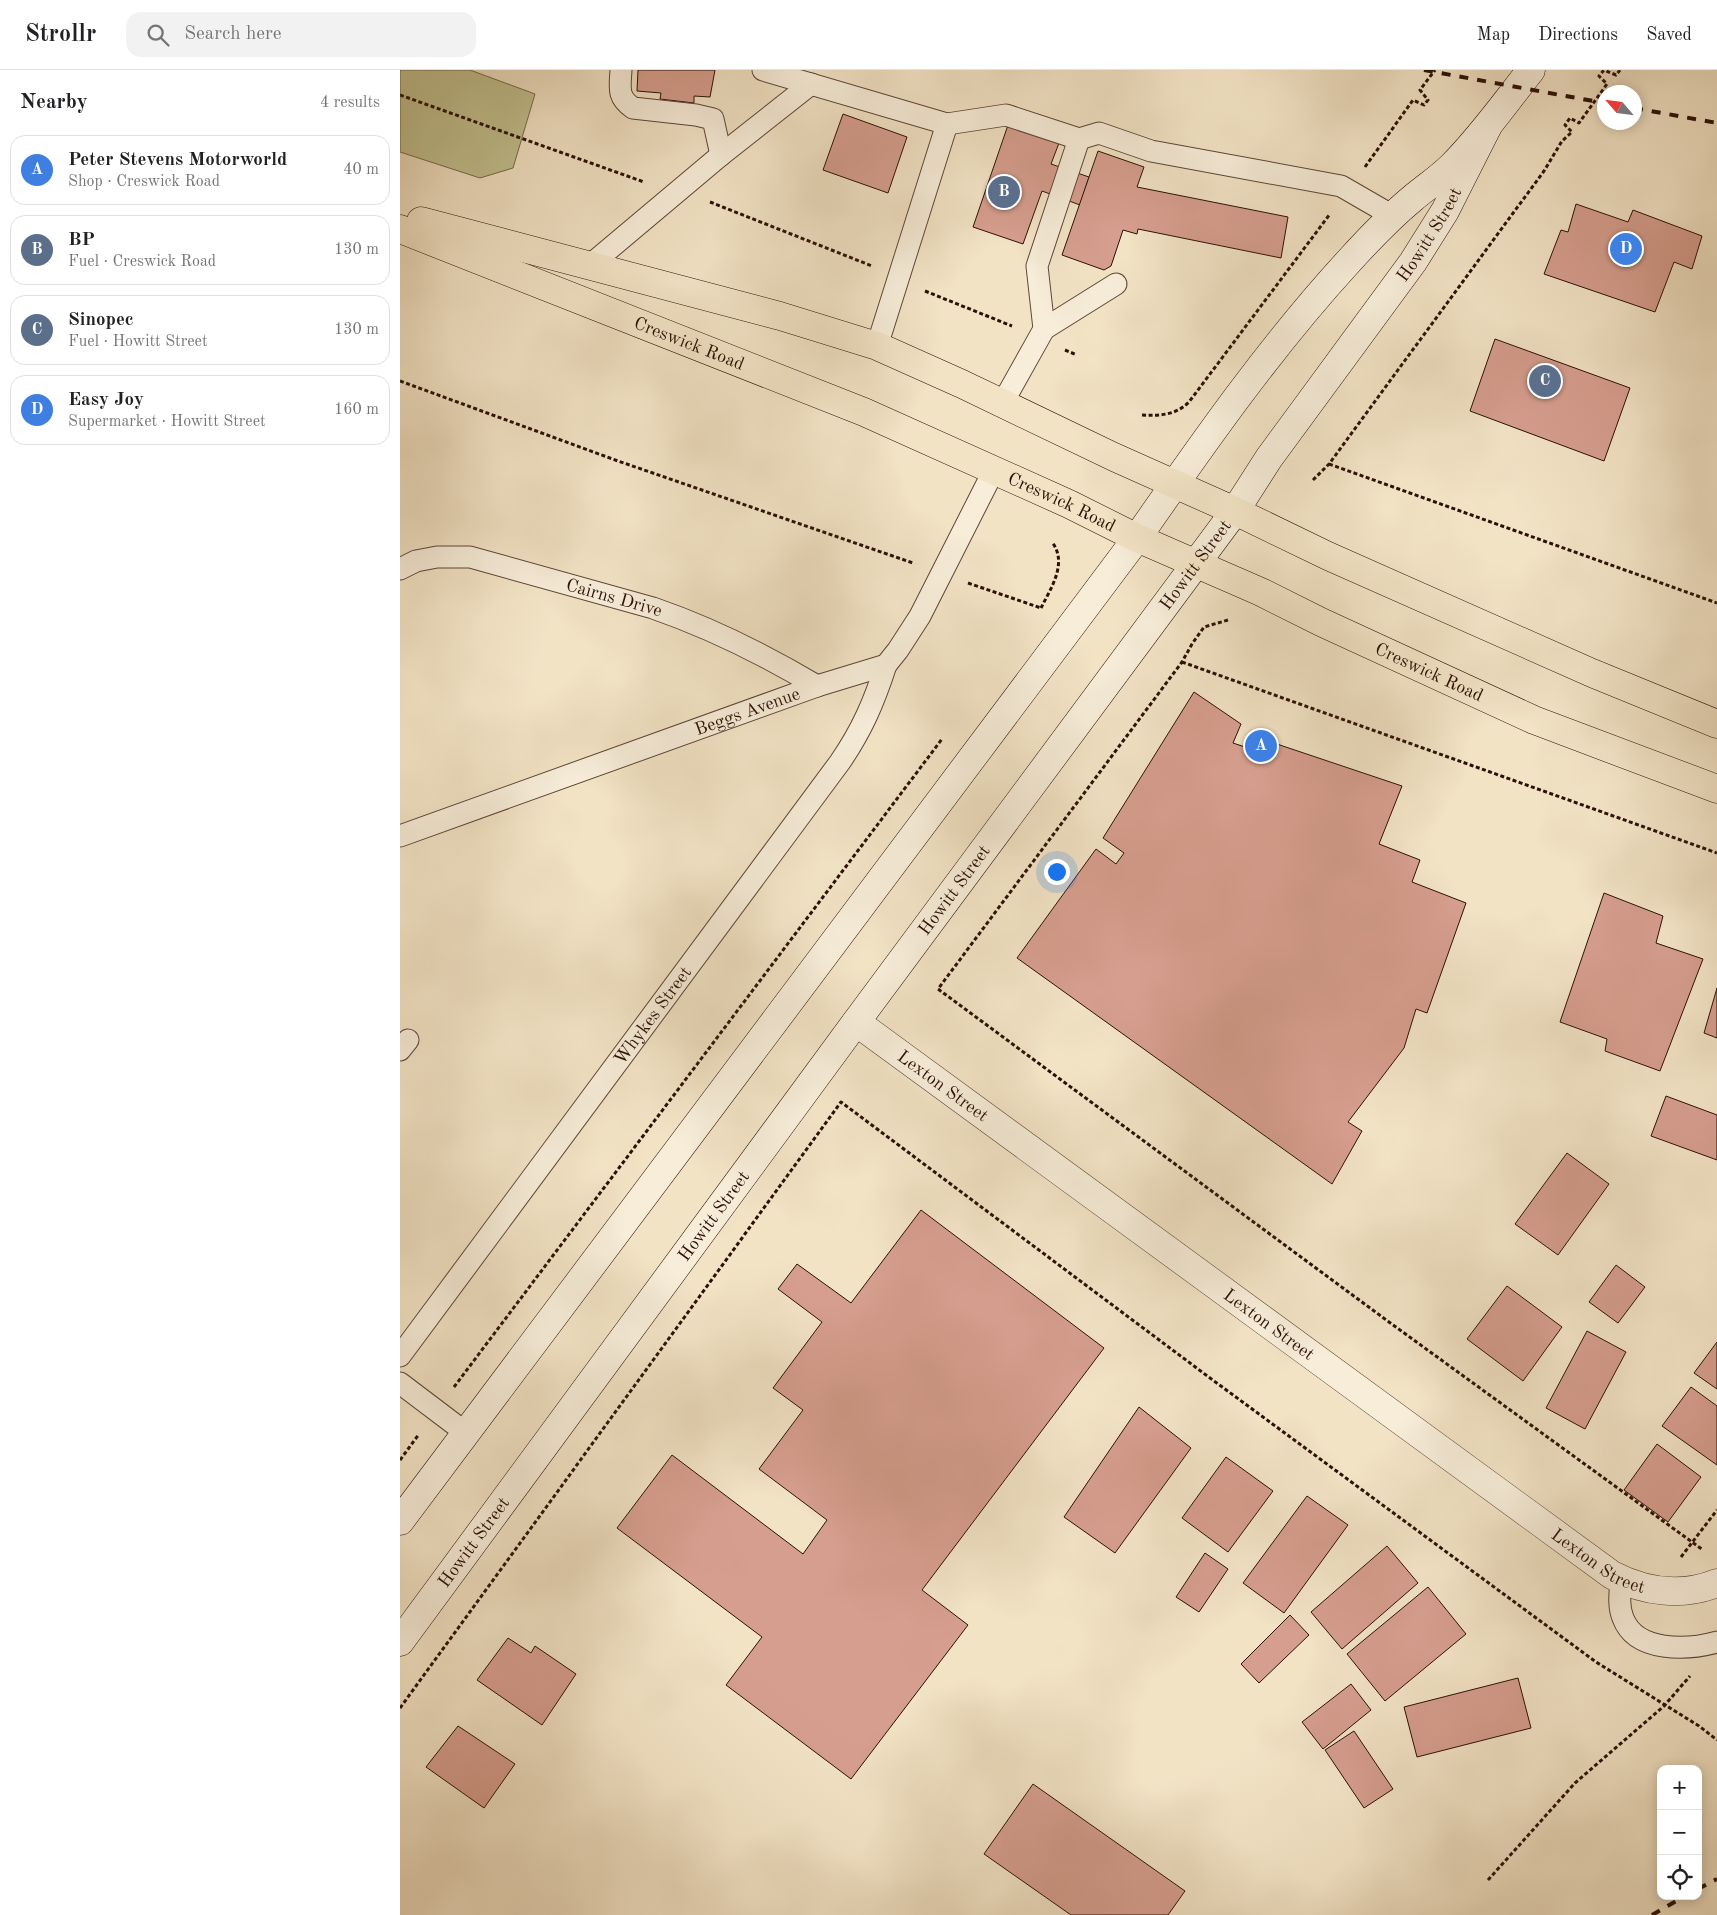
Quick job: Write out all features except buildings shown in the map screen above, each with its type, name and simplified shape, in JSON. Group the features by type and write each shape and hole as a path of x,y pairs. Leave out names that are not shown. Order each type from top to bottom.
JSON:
{"highway":[{"path":"400,216 780,316 877,346 1235,511 1328,556 1513,639 1660,702 1717,724"},
{"name":"Creswick Road","path":"400,229 864,412 994,470 1137,538 1197,563 1534,720 1717,789"}],"main road":[{"name":"Howitt Street","path":"400,1521 1137,538 1225,415 1310,306 1347,263 1393,216 1450,168 1488,126 1531,70"},
{"name":"Howitt Street","path":"400,1642 1235,511 1269,458 1424,246 1446,211 1488,126"},
{"name":"Lexton Street","path":"856,1022 1592,1561 1621,1580 1654,1590 1673,1592 1707,1587"}],"lane":[{"path":"622,70 620,95 625,102 633,108 696,114 712,119 721,155"},
{"path":"763,70 946,124 1006,115 1079,139 1099,133 1151,151 1341,186 1393,216"},
{"path":"590,266 721,155 811,84"},
{"path":"877,346 946,124"},
{"path":"1042,334 1037,266 1079,139"},
{"path":"1002,404 1042,334 1116,284"},
{"path":"886,665 912,630 994,470"},
{"name":"Cairns Drive","path":"400,568 416,561 437,557 470,557 644,606 680,617 742,644 783,665 817,686"},
{"name":"Beggs Avenue","path":"400,836 817,686 886,665"},
{"name":"Whykes Street","path":"400,1356 857,738 886,665"},
{"path":"400,1383 466,1433"},
{"path":"1621,1580 1620,1600 1622,1617 1630,1631 1636,1636 1646,1641 1672,1648 1685,1648 1714,1643"}],"path":[{"path":"1142,415 1158,416 1172,413 1190,402 1413,100 1424,105 1428,100 1420,90 1435,70"},
{"path":"1313,480 1329,464 1544,171 1562,141 1572,132 1565,125 1570,118 1579,123 1607,84 1599,76 1604,70 1616,75 1620,70"},
{"path":"400,95 638,180 721,206 862,261 939,297 1042,334 1077,355"},
{"path":"400,381 609,458 1041,608"},
{"path":"1329,464 1717,603"},
{"path":"1035,616 1054,583 1059,562 1060,554 1052,542"},
{"path":"1228,620 1204,627 1182,662 938,989 1389,1322 1703,1550"},
{"path":"1182,662 1294,704 1717,853"},
{"path":"400,1460 945,735"},
{"path":"400,1708 841,1102 1226,1390 1588,1656 1664,1706 1699,1726 1717,1740"},
{"path":"1681,1558 1717,1510"},
{"path":"1488,1880 1575,1783 1664,1706 1699,1665 1714,1643"}],"shaded area":[{"path":"400,70 470,70 535,94 513,168 480,178 400,152"}],"railway":[{"path":"1424,70 1597,102"},
{"path":"1642,109 1717,123"},
{"path":"1702,1887 1717,1879"},
{"path":"1652,1915 1678,1900"}],"place":[{"name":"BP","path":"1004,192"},
{"name":"Easy Joy","path":"1626,249"},
{"name":"Sinopec","path":"1545,381"},
{"name":"Peter Stevens Motorworld","path":"1261,746"}]}
